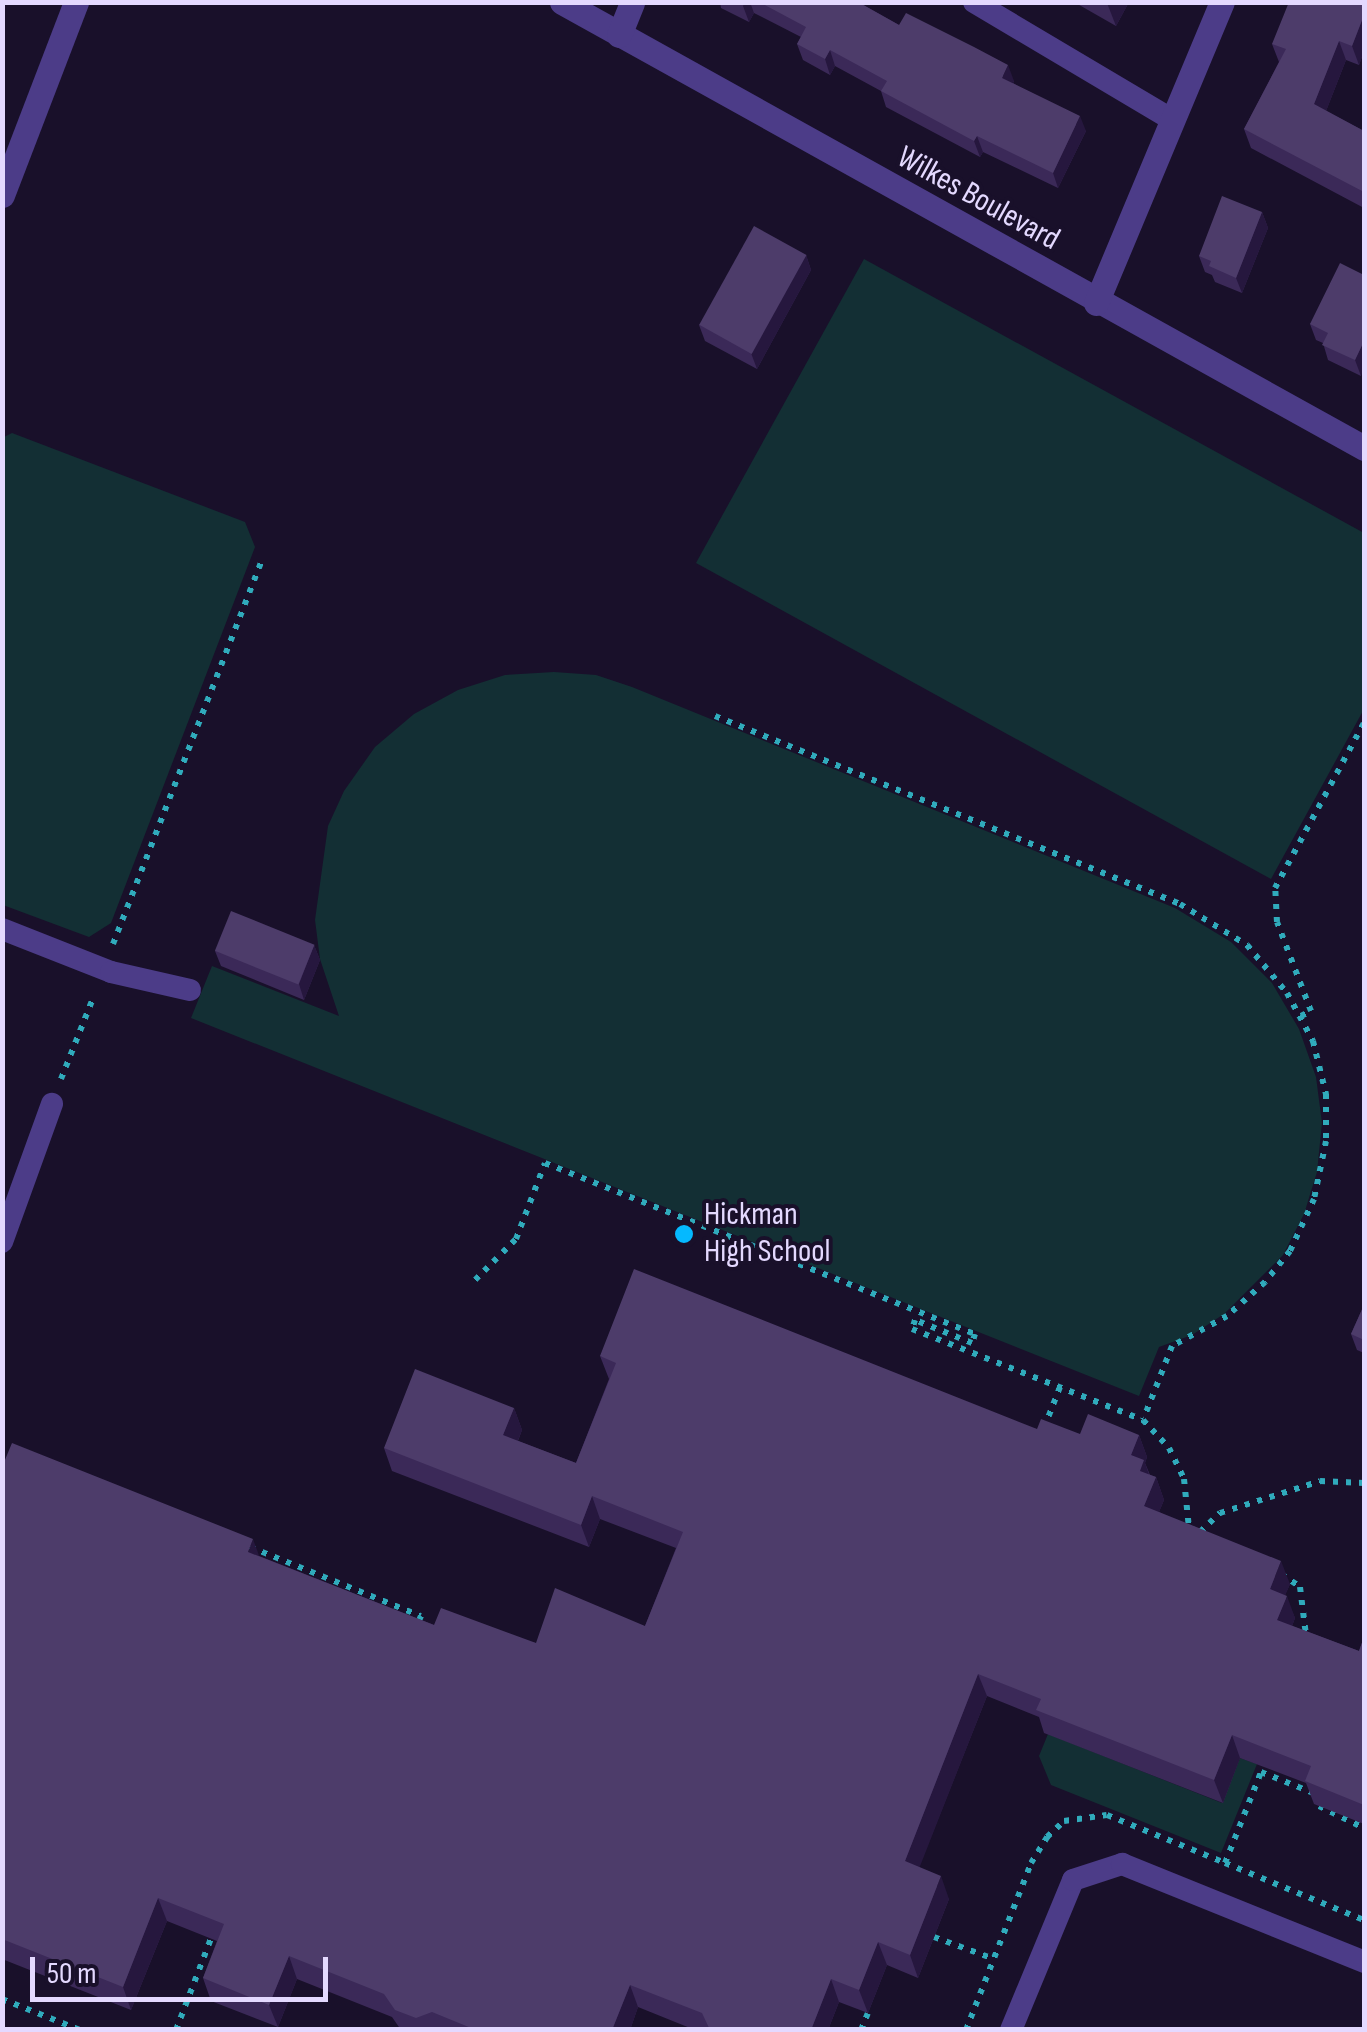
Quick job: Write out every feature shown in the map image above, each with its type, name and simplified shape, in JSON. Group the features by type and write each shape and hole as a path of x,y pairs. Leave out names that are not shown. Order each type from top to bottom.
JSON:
{"street":[{"path":"2,195 76,2"},
{"name":"Wilkes Boulevard","path":"562,2 1096,303 1364,448"},
{"path":"619,35 632,2"},
{"path":"1096,303 1222,2"}],"lane":[{"path":"974,2 1173,120"},
{"path":"2,928 104,968 190,990"},
{"path":"2,1242 52,1104"},
{"path":"1011,2030 1073,1880 1122,1864 1364,1962"}],"path":[{"path":"52,1104 263,558"},
{"path":"716,716 1194,911 1233,934 1262,959 1301,1016 1320,1066 1327,1118 1323,1164 1307,1218 1265,1282 1227,1316 1172,1346 1142,1420"},
{"path":"1301,1016 1311,1011 1277,922 1275,888 1364,723"},
{"path":"475,1280 516,1239 545,1163 975,1334 972,1343 915,1320 912,1329 1142,1420 1169,1448 1184,1479 1189,1528 1216,1542"},
{"path":"1040,1440 1060,1387"},
{"path":"1200,1532 1220,1514 1320,1481 1364,1483"},
{"path":"247,1546 422,1616 415,1631 398,1624"},
{"path":"1278,1573 1300,1587 1306,1637"},
{"path":"332,1598 338,1582"},
{"path":"1319,1806 1364,1828"},
{"path":"1225,1864 1364,1920"},
{"path":"176,2030 218,1923"},
{"path":"934,1937 994,1959"},
{"path":"2,1999 80,2030"},
{"path":"861,2030 868,2013"}],"green space":[{"path":"864,259 1364,533 1364,709 1271,879 696,563"},
{"path":"12,433 245,522 255,547 111,923 89,937 3,905 2,438"},
{"path":"505,675 596,675 632,687 1175,908 1231,942 1272,983 1299,1029 1316,1077 1322,1123 1317,1172 1304,1214 1283,1255 1224,1314 1192,1335 1159,1347 1139,1396 191,1018 212,966 339,1016 320,959 315,920 328,826 344,791 375,747 414,714 458,690"},
{"path":"1048,1734 1222,1803 1240,1758 1257,1764 1221,1853 1051,1785 1039,1756"}],"building":[{"path":"759,2 858,2 899,25 906,13 1008,65 1002,78 1080,116 1053,173 977,136 974,141 881,91 887,81 830,50 825,59 797,44 806,27"},
{"path":"1289,2 1364,2 1364,15 1352,46 1339,41 1314,104 1364,131 1364,192 1244,129 1286,49 1272,44"},
{"path":"1222,196 1262,212 1236,278 1209,266 1211,261 1199,256"},
{"path":"754,226 806,255 752,354 699,325"},
{"path":"1340,263 1364,275 1364,341 1355,360 1322,345 1328,333 1310,324"},
{"path":"231,911 314,945 298,985 215,951"},
{"name":"Hickman High School","path":"634,1269 1037,1429 1041,1419 1080,1434 1088,1414 1139,1435 1131,1455 1144,1460 1140,1471 1156,1477 1144,1506 1281,1561 1270,1589 1287,1596 1277,1620 1359,1651 1364,1637 1364,1805 1305,1781 1311,1766 1232,1735 1214,1780 1036,1710 1041,1699 978,1674 905,1861 941,1876 910,1955 878,1942 859,1990 831,1979 811,2030 710,2030 702,2013 630,1985 612,2030 476,2030 432,2012 416,2018 395,2010 384,1994 289,1956 269,2005 203,1978 224,1924 158,1898 123,1987 2,1939 2,1467 12,1443 253,1539 248,1552 434,1625 441,1608 536,1643 555,1588 645,1626 683,1532 592,1496 581,1525 384,1448 415,1369 514,1408 503,1435 576,1463 616,1363 600,1356"},
{"path":"1364,1305 1364,1340 1351,1334"}],"place":[{"name":"Hickman High School","path":"684,1234"}]}
